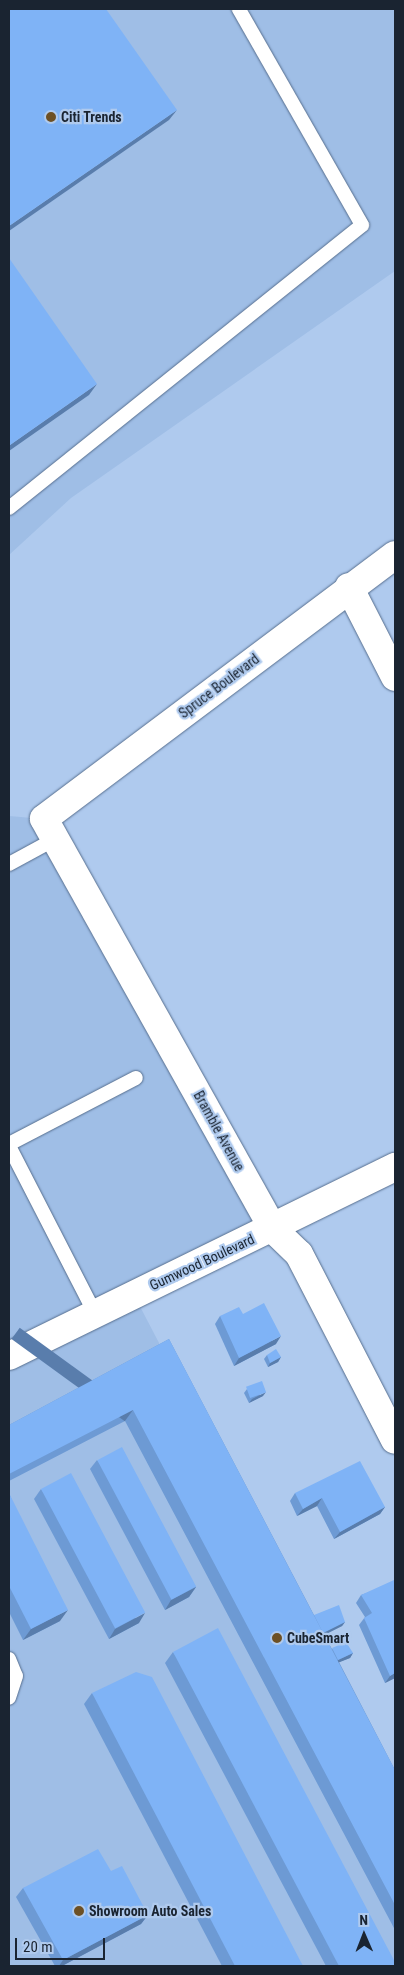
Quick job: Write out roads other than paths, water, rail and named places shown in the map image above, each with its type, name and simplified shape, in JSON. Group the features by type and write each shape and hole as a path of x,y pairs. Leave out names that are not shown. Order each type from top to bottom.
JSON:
{"street":[{"name":"Spruce Boulevard","path":"50,829 349,587 395,555"},
{"path":"349,587 395,677"},
{"name":"Bramble Avenue","path":"50,829 273,1229 299,1254 395,1440"},
{"name":"Gumwood Boulevard","path":"9,1356 273,1229 395,1167"}],"lane":[{"path":"9,508 362,225 239,9"},
{"path":"9,864 50,829"},
{"path":"95,1313 9,1145 136,1078"},
{"path":"9,1659 16,1676 9,1698"}],"place":[{"name":"Citi Trends","path":"51,117"},
{"name":"CubeSmart","path":"277,1638"},
{"name":"Showroom Auto Sales","path":"79,1911"}]}
